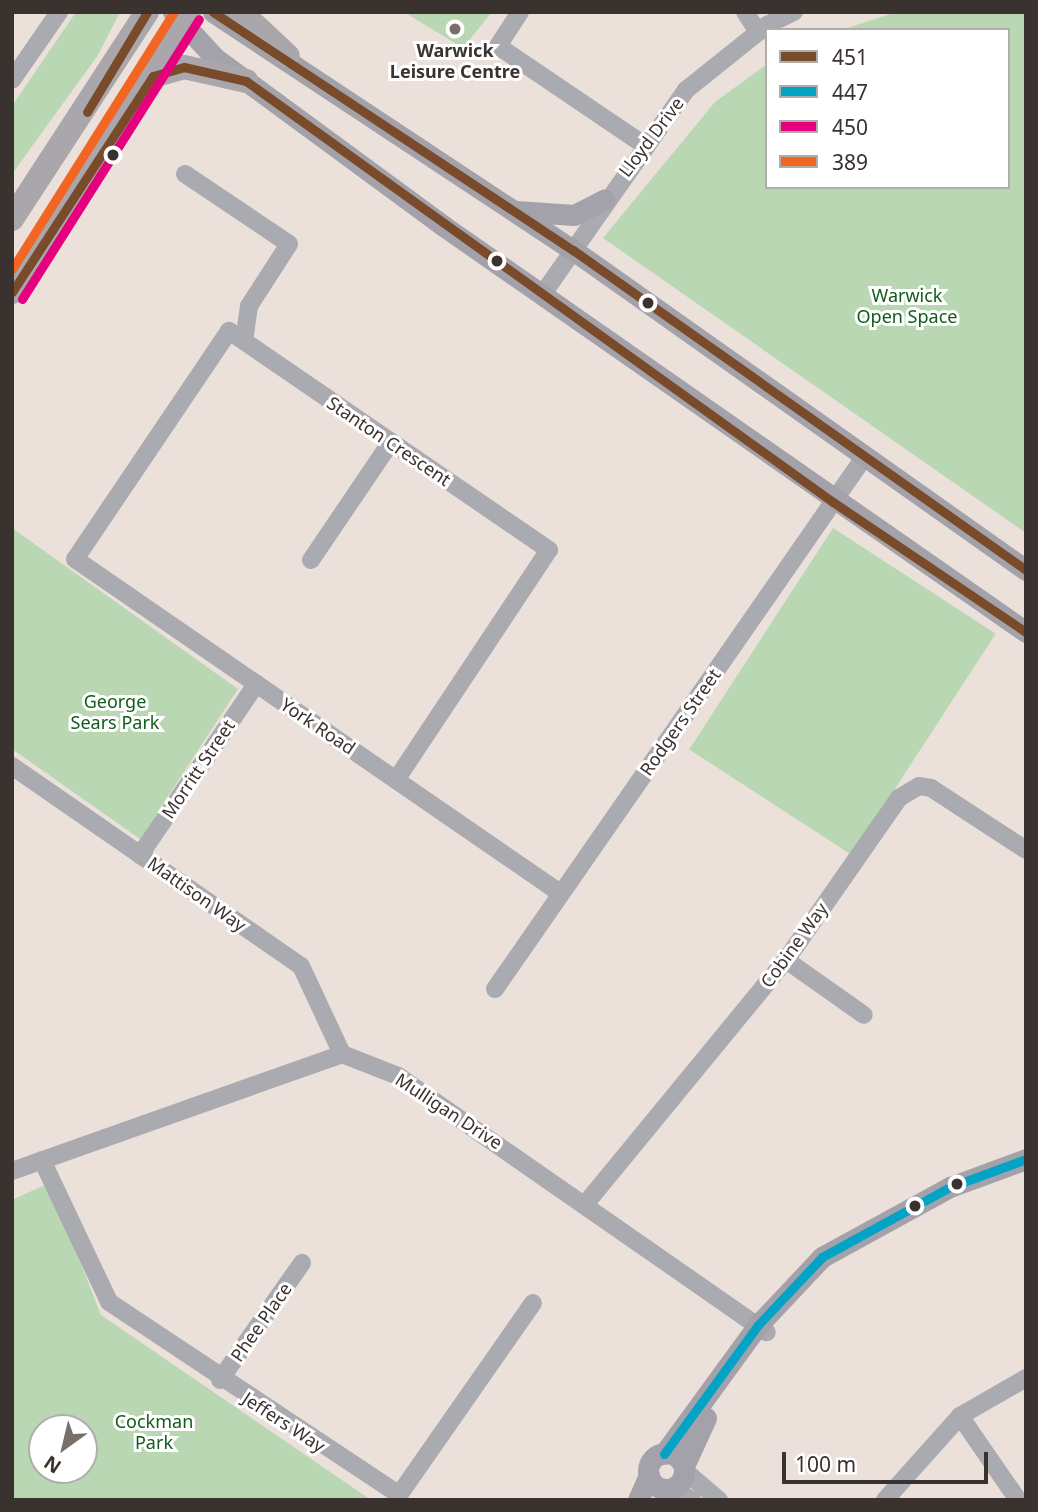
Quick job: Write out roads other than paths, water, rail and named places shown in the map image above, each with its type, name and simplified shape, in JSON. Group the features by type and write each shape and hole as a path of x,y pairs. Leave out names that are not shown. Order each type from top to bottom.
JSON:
{"highway":[{"path":"12,219 147,12"},
{"path":"241,12 288,56"},
{"path":"12,292 153,76 182,16"},
{"path":"153,76 184,68 246,81"}],"main road":[{"path":"212,12 288,56 573,250 1026,570"},
{"path":"182,16 246,81 833,502 1026,632"},
{"path":"511,210 574,215 604,200"},
{"path":"638,1500 652,1461 664,1454 762,1328 822,1257 851,1237 950,1186 1026,1159"},
{"path":"673,1483 696,1433 762,1328 846,1255 910,1217 1026,1172"},
{"path":"664,1454 673,1483"},
{"path":"649,1475 673,1483"}],"street":[{"path":"12,80 59,12"},
{"path":"520,12 498,46 644,145"},
{"path":"745,12 758,32"},
{"name":"Lloyd Drive","path":"765,28 794,12"},
{"name":"Lloyd Drive","path":"541,295 604,200 686,90 765,28"},
{"path":"185,174 289,244 249,306 244,341"},
{"name":"York Road","path":"244,341 229,331 75,559 560,893"},
{"name":"Stanton Crescent","path":"244,341 548,550 396,780"},
{"path":"311,560 391,442"},
{"name":"Rodgers Street","path":"495,989 865,456"},
{"name":"Morritt Street","path":"141,855 256,684"},
{"name":"Mattison Way","path":"12,766 301,966 342,1054"},
{"name":"Cobine Way","path":"587,1202 786,960 899,798 919,786 1026,850"},
{"path":"786,960 864,1015"},
{"path":"12,1171 342,1054"},
{"name":"Mulligan Drive","path":"342,1054 398,1076 587,1202 762,1328"},
{"name":"Jeffers Way","path":"42,1160 109,1302 220,1380 399,1495 533,1303"},
{"name":"Phee Place","path":"220,1380 302,1263"},
{"path":"885,1500 960,1416 1026,1378"},
{"path":"960,1416 1018,1500"},
{"path":"673,1483 692,1500"},
{"path":"673,1483 719,1500"}],"place":[{"name":"Warwick Leisure Centre","path":"455,29"}],"park label":[{"name":"Warwick Open Space","path":"907,306"},
{"name":"George Sears Park","path":"115,712"},
{"name":"Cockman Park","path":"154,1432"}]}
